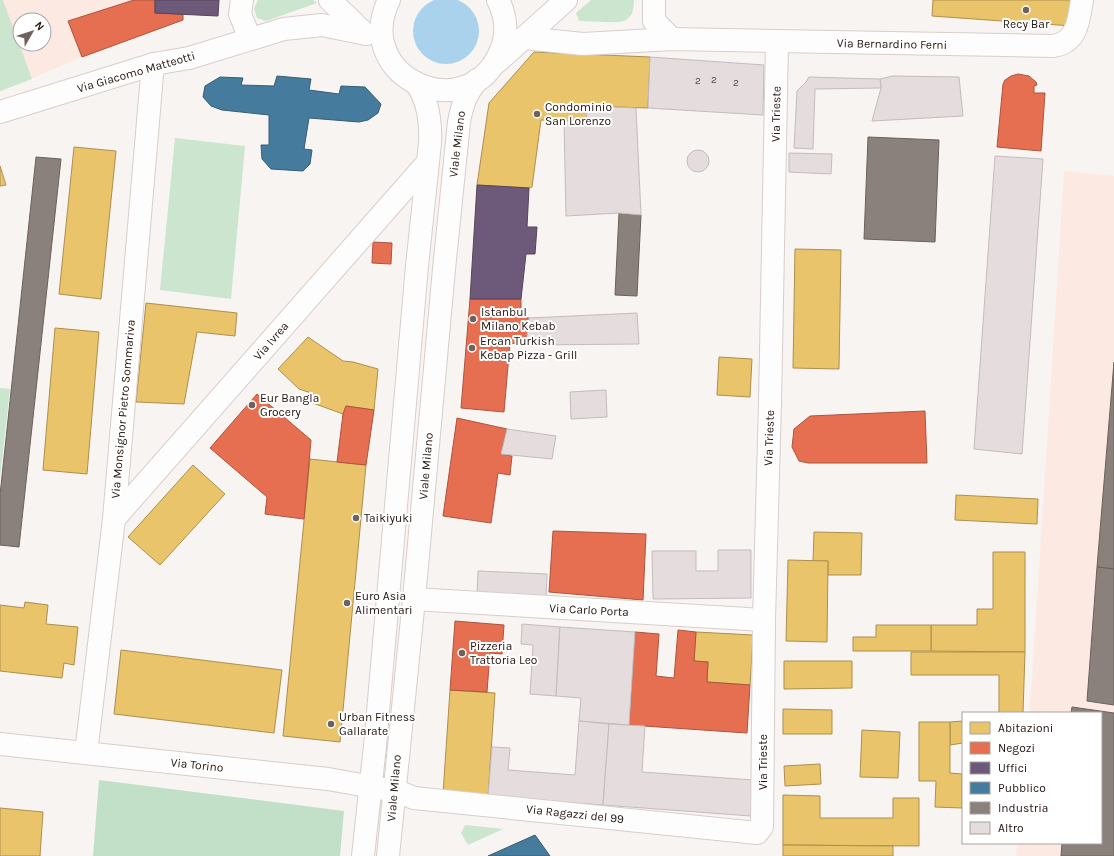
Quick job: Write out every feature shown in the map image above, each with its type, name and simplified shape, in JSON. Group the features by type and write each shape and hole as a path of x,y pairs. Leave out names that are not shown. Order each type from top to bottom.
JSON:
{"street":[{"path":"242,0 240,14 250,39"},
{"path":"330,0 366,34 400,72 416,84 444,90 464,86 484,74 566,0"},
{"path":"388,57 384,44 382,26 384,12 389,0"},
{"path":"484,74 499,55 505,36 504,16 498,0"},
{"path":"654,0 654,21 672,39"},
{"name":"Via Bernardino Ferni","path":"524,38 583,44 672,39 975,45 1060,45 1072,37 1077,25 1082,1"},
{"name":"Via Giacomo Matteotti","path":"0,112 154,64 189,58 284,29 322,25 366,34"},
{"name":"Via Trieste","path":"757,833 762,827 764,620 777,41"},
{"name":"Via Monsignor Pietro Sommariva","path":"86,753 114,519 154,64"},
{"name":"Viale Milano","path":"388,856 459,122 462,106 468,92 484,74"},
{"name":"Viale Milano","path":"363,856 417,266 431,134 422,92 416,84"},
{"name":"Via Ivrea","path":"114,519 428,162"},
{"name":"Via Carlo Porta","path":"414,599 764,620"},
{"name":"Via Torino","path":"0,744 328,779 394,790"},
{"name":"Via Ragazzi del 99","path":"394,790 414,798 757,833"}],"shaded area":[{"path":"0,0 219,0 218,16 183,14 183,20 82,57 0,92"},
{"path":"1064,171 1114,176 1114,856 1016,856 1017,844 1102,844 1102,712 1029,712"}],"green space":[{"path":"0,0 3,0 12,25 12,52 22,52 32,79 0,91"},
{"path":"258,0 313,0 317,3 266,21 257,18 254,8"},
{"path":"591,0 634,0 632,13 626,20 617,22 579,21 576,13"},
{"path":"175,138 245,146 231,299 160,290"},
{"path":"0,388 10,389 0,478"},
{"path":"99,780 344,811 340,856 93,856"},
{"path":"465,825 503,829 468,845 461,833"}],"water":[{"path":"440,-1 452,-1 464,4 473,13 478,25 478,37 469,54 458,61 446,64 434,61 423,54 416,43 413,31 416,19 423,8"}],"building: Abitazioni":[{"path":"933,0 1073,0 1072,26 932,16"},
{"name":"Condominio San Lorenzo","path":"534,52 650,57 648,108 586,106 587,121 541,120 532,187 477,185 489,103"},
{"path":"74,147 116,151 101,299 59,294"},
{"path":"0,166 6,185 0,186"},
{"path":"795,249 841,250 839,369 793,368"},
{"path":"146,303 237,313 235,336 197,332 184,404 136,402"},
{"path":"55,328 99,332 87,474 43,470"},
{"path":"308,337 343,361 353,362 378,369 374,410 346,406 343,414 310,402 314,394 299,389 278,369"},
{"path":"719,357 752,359 750,397 717,395"},
{"path":"310,459 366,465 340,742 283,736"},
{"path":"193,465 225,494 160,565 128,537"},
{"path":"956,495 1038,499 1037,524 955,520"},
{"path":"814,532 862,533 861,575 828,575 828,561 813,561"},
{"path":"993,552 1025,552 1025,652 931,651 931,625 977,625 977,609 993,609"},
{"path":"788,560 828,561 827,642 786,641"},
{"path":"25,602 48,605 46,624 78,627 74,665 64,663 62,678 0,671 0,605 24,608"},
{"path":"876,625 931,625 931,651 853,651 853,637 876,637"},
{"path":"696,632 753,635 750,685 707,682 708,662 694,661"},
{"path":"121,650 282,670 274,733 114,714"},
{"path":"911,652 1025,652 1023,712 999,712 999,675 911,675"},
{"path":"784,661 852,661 852,688 784,689"},
{"path":"450,690 495,693 488,797 443,794"},
{"path":"783,709 832,710 832,734 783,734"},
{"path":"962,721 962,743 950,745 950,722"},
{"path":"919,722 950,722 950,773 962,774 962,808 935,807 936,781 919,781"},
{"path":"862,730 900,732 898,778 860,777"},
{"path":"820,764 821,784 785,786 784,766"},
{"path":"783,795 820,796 820,818 893,818 893,798 919,798 919,846 783,845"},
{"path":"0,808 43,812 40,856 0,856"},
{"path":"783,845 893,846 893,856 783,856"}],"building: Negozi":[{"path":"134,0 155,0 155,13 183,14 183,20 82,57 68,21"},
{"path":"1018,74 1029,76 1036,82 1037,85 1034,86 1034,93 1045,93 1041,151 997,147 1003,84 1005,80 1011,76"},
{"path":"373,242 392,243 391,264 372,263"},
{"path":"470,299 521,299 521,317 529,318 526,345 510,343 504,412 461,408"},
{"path":"257,394 311,440 304,519 265,514 267,497 210,448"},
{"path":"346,406 374,410 366,465 337,462 343,414"},
{"path":"925,411 927,463 808,463 799,461 792,447 794,429 810,416"},
{"path":"457,418 507,429 501,454 512,456 510,475 498,473 491,523 443,516"},
{"path":"553,531 646,534 643,600 549,592"},
{"path":"455,621 504,625 502,654 490,653 487,692 450,690"},
{"path":"678,630 696,632 694,661 708,662 707,682 750,685 747,733 629,725 635,632 659,634 656,676 674,678"}],"building: Uffici":[{"path":"155,0 219,0 218,16 155,13"},
{"path":"477,185 529,188 527,227 537,227 535,254 526,254 521,299 470,299"}],"building: Pubblico":[{"path":"277,76 311,79 309,90 339,94 341,86 365,87 381,104 378,113 368,120 359,122 309,118 304,149 312,150 310,164 303,171 271,169 262,159 261,145 269,145 269,115 222,110 211,106 203,97 205,86 220,77 243,78 241,85 274,86"},
{"path":"535,835 550,856 488,856"}],"building: Industria":[{"path":"868,137 939,140 935,242 864,239"},
{"path":"36,157 61,159 19,547 0,545 0,495"},
{"path":"619,213 641,215 637,296 615,295"},
{"path":"1114,362 1114,569 1097,567"},
{"path":"1097,567 1114,569 1114,705 1087,701"},
{"path":"1072,707 1114,713 1114,856 1061,856 1062,844 1102,844 1102,712 1071,712"}],"building: Altro":[{"path":"650,57 764,65 763,115 648,108"},
{"path":"893,76 959,77 963,116 872,121 881,88 880,79"},
{"path":"809,77 880,79 881,88 815,89 813,149 794,148 797,91"},
{"path":"586,106 636,108 641,215 619,213 566,216 564,121 587,121"},
{"path":"698,150 706,153 709,161 706,169 698,172 690,169 687,161 690,153"},
{"path":"789,153 832,154 831,174 789,172"},
{"path":"995,156 1043,159 1022,454 974,449"},
{"path":"637,313 639,344 526,345 529,318"},
{"path":"606,390 607,417 571,419 570,392"},
{"path":"507,429 556,436 552,459 501,454"},
{"path":"718,550 751,550 751,598 653,599 652,551 696,551 696,571 718,571"},
{"path":"478,571 547,574 546,597 477,594"},
{"path":"522,624 560,627 556,696 530,694 533,645 521,644"},
{"path":"560,627 635,632 629,725 579,721 581,698 556,696"},
{"path":"579,721 609,724 603,805 488,797 492,747 510,748 508,770 575,775"},
{"path":"609,724 645,726 642,772 753,780 751,816 603,805"}],"place":[{"name":"Recy Bar","path":"1026,10"},
{"name":"Condominio San Lorenzo","path":"537,114"},
{"name":"Istanbul Milano Kebab","path":"473,319"},
{"name":"Ercan Turkish Kebap Pizza - Grill","path":"472,348"},
{"name":"Eur Bangla Grocery","path":"252,405"},
{"name":"Taikiyuki","path":"356,518"},
{"name":"Euro Asia Alimentari","path":"347,603"},
{"name":"Pizzeria Trattoria Leo","path":"462,653"},
{"name":"Urban Fitness Gallarate","path":"331,724"}]}
